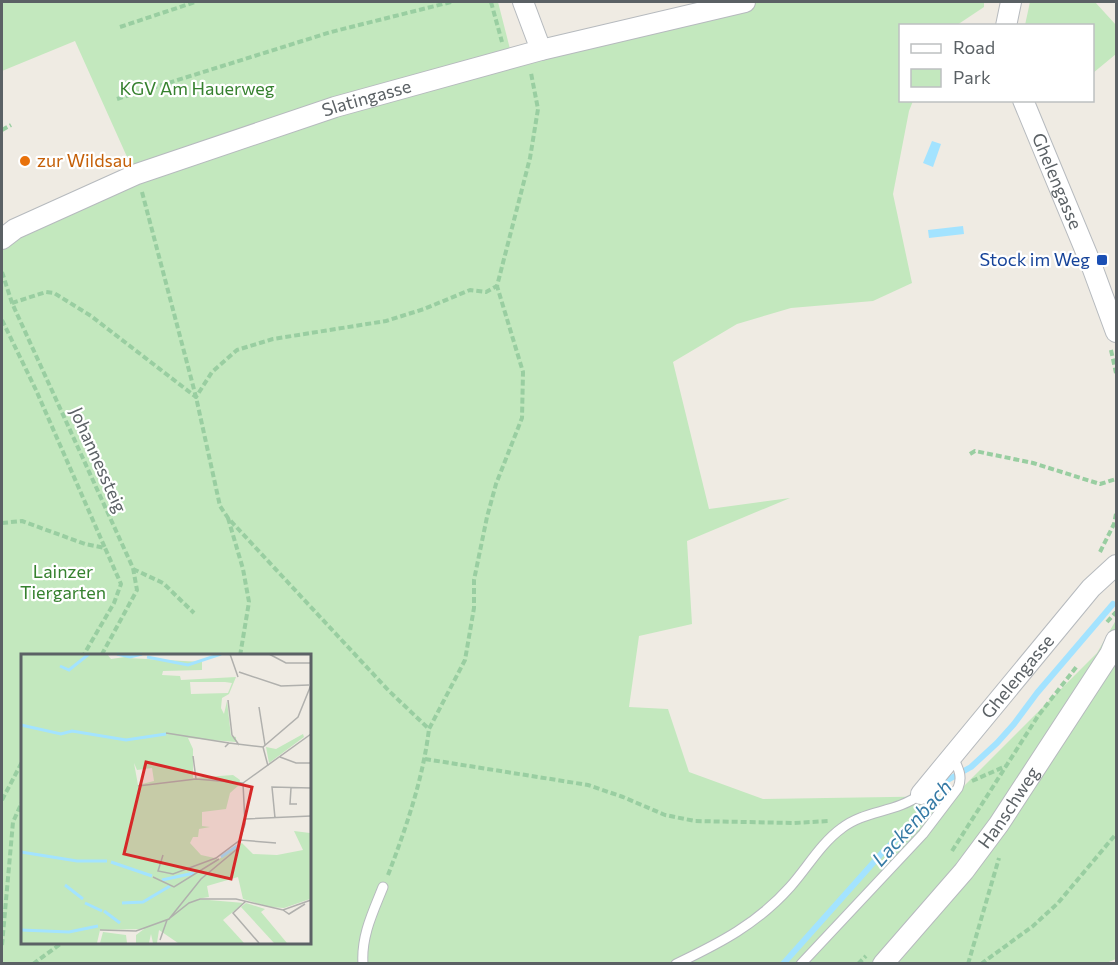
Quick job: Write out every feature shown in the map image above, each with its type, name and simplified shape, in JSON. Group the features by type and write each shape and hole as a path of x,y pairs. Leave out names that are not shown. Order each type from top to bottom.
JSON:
{"street":[{"path":"523,2 534,52"},
{"name":"Slatingasse","path":"2,239 15,229 137,174 335,107 534,52 745,2"},
{"path":"1006,24 1011,2"},
{"name":"Ghelengasse","path":"1024,102 1091,264 1116,332"},
{"name":"Ghelengasse","path":"921,794 956,763 1091,588 1116,565"},
{"name":"Hanschweg","path":"878,957 964,871 999,824 1110,654 1109,635"}],"lane":[{"path":"801,963 923,834 959,784 956,763"},
{"path":"676,963 729,938 775,903 833,835 850,822 909,803 921,794"},
{"path":"363,963 362,953 366,927 383,887"}],"path":[{"path":"120,27 195,2"},
{"path":"117,99 332,32 451,2"},
{"path":"491,2 507,60"},
{"path":"383,887 398,848 425,759 429,729 465,660 474,608 474,580 487,517 496,484 522,418 524,372 497,286 530,158 538,109 534,52"},
{"path":"2,130 12,125"},
{"path":"137,174 196,397 220,506 228,518 389,691 429,729"},
{"name":"Johannessteig","path":"2,272 12,303 133,568 137,591 102,654"},
{"path":"196,397 212,372 237,350 273,339 386,321 424,309 470,290 486,292 497,286"},
{"path":"12,303 46,292 54,292 91,316 196,397"},
{"path":"2,320 36,390 121,584 114,603 84,654"},
{"path":"970,454 975,451 1033,463 1100,484 1116,479"},
{"path":"228,518 243,568 249,602 240,654"},
{"path":"2,523 22,521 85,544 105,548"},
{"path":"133,568 163,583 194,613"},
{"path":"1109,635 1116,612"},
{"path":"947,858 1038,716 1078,665"},
{"path":"425,759 588,784 665,815 695,821 794,823 860,819"},
{"path":"2,800 21,764"},
{"path":"959,784 1006,766"},
{"path":"2,945 13,822 21,807"},
{"path":"981,963 1033,926 1058,903 1116,834"},
{"path":"968,963 1000,854"},
{"path":"33,963 60,944"},
{"path":"858,963 878,957"}],"green space":[{"path":"2,2 498,2 510,49 719,2 984,2 984,7 958,24 899,24 899,102 913,102 893,194 912,283 873,301 791,308 737,324 673,362 709,509 790,498 687,541 692,624 639,636 629,707 668,709 689,772 763,799 954,796 1097,653 1116,620 1116,959 1104,964 2,963 2,229 132,168 75,41 2,71"},
{"path":"1030,2 1095,2 1116,25 1116,54 1094,72 1094,24 1025,24"}],"water":[{"path":"932,141 941,144 933,167 923,163"},
{"path":"963,226 964,234 929,238 928,230"}],"waterway":[{"name":"Lackenbach","path":"783,964 882,853 917,819 944,782 971,767 997,743 1113,604"}],"place":[{"name":"zur Wildsau","path":"25,161"},
{"name":"Stock im Weg","path":"1102,260"}],"park label":[{"name":"KGV Am Hauerweg","path":"197,89"},
{"name":"Lainzer Tiergarten","path":"63,582"}]}
